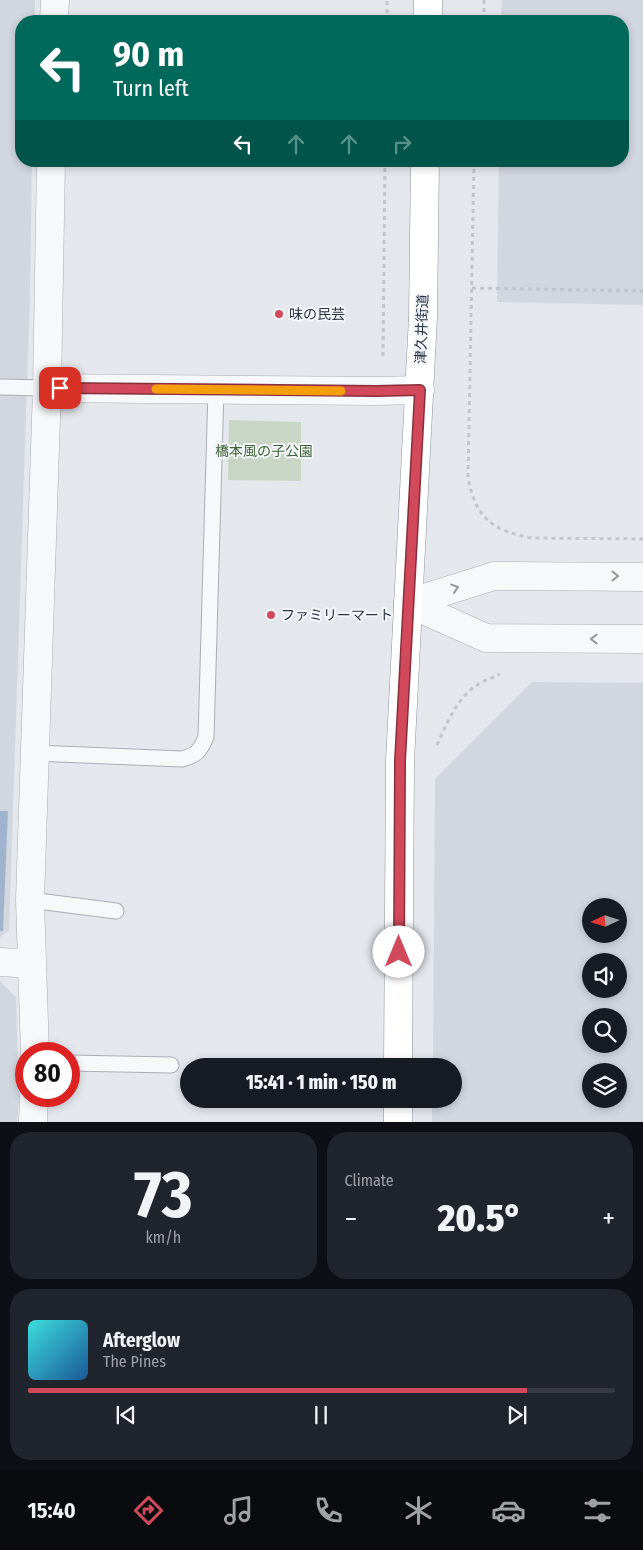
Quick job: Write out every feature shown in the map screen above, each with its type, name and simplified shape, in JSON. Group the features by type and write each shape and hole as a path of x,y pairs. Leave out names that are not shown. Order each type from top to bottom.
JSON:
{"highway":[{"path":"428,0 428,15"},
{"name":"津久井街道","path":"398,1058 400,761 420,390 425,167"},
{"path":"398,1108 398,1122"}],"street":[{"path":"54,15 55,0"},
{"path":"34,1042 30,900 47,388 51,167"},
{"path":"47,388 420,390"},
{"path":"408,603 494,576 643,576"},
{"path":"408,603 486,638 643,639"},
{"path":"0,962 31,964"},
{"path":"33,1122 34,1107"}],"lane":[{"path":"2,387 47,388"},
{"path":"34,753 182,759 193,756 201,748 206,737 216,390"},
{"path":"30,900 116,911"},
{"path":"80,1063 171,1065"}],"path":[{"path":"387,0 387,15"},
{"path":"484,0 484,15"},
{"path":"380,362 383,356 386,167"},
{"path":"474,167 468,477 471,496 478,510 488,520 500,529 515,535 532,538 643,539"},
{"path":"472,288 643,291"},
{"path":"437,745 462,697 481,682 502,673"}],"shaded area":[{"path":"0,0 35,0 35,15 15,15 15,167 32,167 30,292 9,930 0,937"},
{"path":"502,0 643,0 643,305 497,302 499,167 629,167 629,15 501,15"},
{"path":"532,682 643,683 643,1122 432,1122 432,1108 462,1108 462,1058 433,1058 435,779"},
{"path":"0,981 16,997 17,1042 15,1042 15,1107 18,1107 17,1122 0,1122"}],"green space":[{"name":"橋本風の子公園","path":"229,420 301,422 301,481 228,480"}],"water":[{"path":"0,811 8,811 3,931 0,931"}],"slow traffic":[{"path":"156,389 341,391"}],"place":[{"name":"味の民芸","path":"279,314"},
{"name":"ファミリーマート","path":"271,615"}],"route":[{"path":"60,388 420,390 400,761 399,952"}]}
